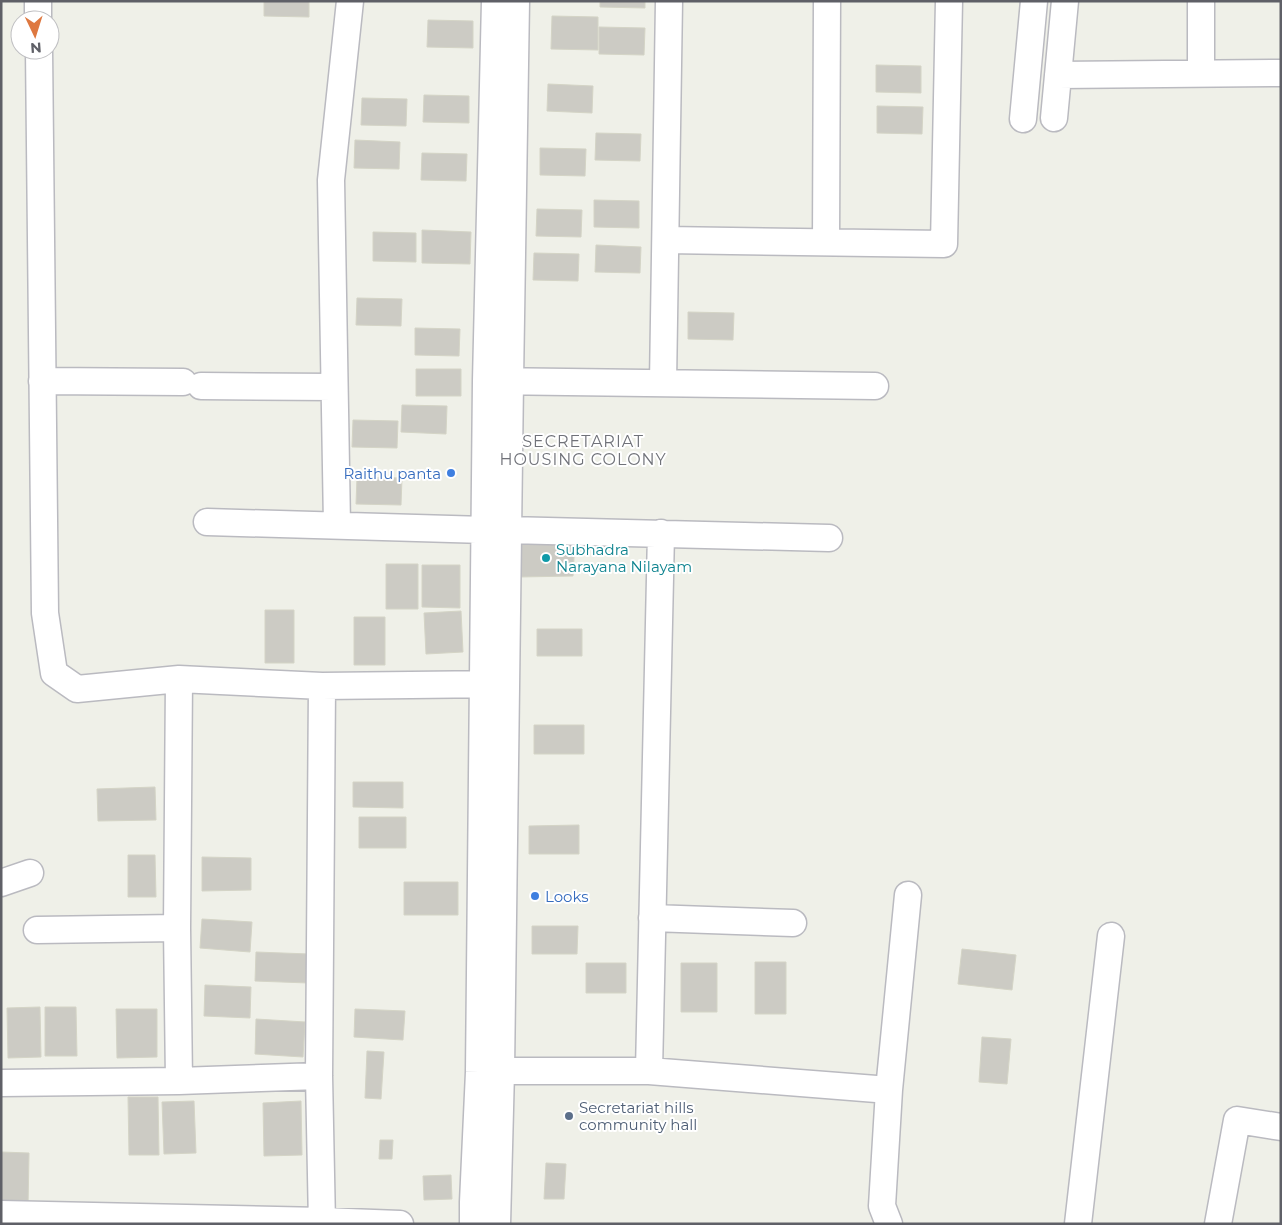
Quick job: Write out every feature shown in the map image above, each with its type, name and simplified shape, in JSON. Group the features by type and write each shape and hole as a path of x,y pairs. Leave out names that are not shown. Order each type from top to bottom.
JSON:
{"street":[{"path":"337,525 331,180 350,1"},
{"path":"473,1224 494,684 498,381 495,1"},
{"path":"498,381 516,1"},
{"path":"663,383 669,1"},
{"path":"826,242 827,1"},
{"path":"666,240 944,244 950,1"},
{"path":"1023,120 1034,1"},
{"path":"1054,118 1066,1"},
{"path":"1201,1 1201,73"},
{"path":"39,60 45,613 54,673 77,689 179,679 322,686 494,684"},
{"path":"1058,75 1281,73"},
{"path":"42,381 334,387"},
{"path":"498,381 875,386"},
{"path":"207,522 829,538"},
{"path":"649,1071 661,533"},
{"path":"179,679 179,1081"},
{"path":"494,684 501,1071 497,1224"},
{"path":"322,686 319,1076 322,1222"},
{"path":"1,883 30,873"},
{"path":"881,1218 889,1090 908,895"},
{"path":"652,918 793,923"},
{"path":"37,930 178,928"},
{"path":"1078,1224 1111,936"},
{"path":"501,1071 649,1071 889,1090"},
{"path":"1,1083 179,1081 319,1076"},
{"path":"1218,1224 1237,1120 1281,1127"},
{"path":"1,1214 400,1224"}],"building":[{"path":"264,1 309,1 309,17 264,16"},
{"path":"600,1 645,1 645,8 600,7"},
{"path":"552,16 598,17 598,50 551,49"},
{"path":"428,20 473,21 473,48 427,47"},
{"path":"599,27 645,28 644,55 599,54"},
{"path":"876,65 921,66 921,93 876,92"},
{"path":"548,84 593,86 592,113 547,111"},
{"path":"424,95 469,96 469,123 423,122"},
{"path":"362,98 407,99 406,126 361,125"},
{"path":"877,106 923,107 922,134 877,133"},
{"path":"596,133 641,134 640,161 595,160"},
{"path":"355,140 400,142 399,169 354,168"},
{"path":"540,148 586,149 585,176 540,175"},
{"path":"422,153 467,154 466,181 421,180"},
{"path":"594,200 639,201 639,228 594,227"},
{"path":"537,209 582,210 581,237 536,236"},
{"path":"422,230 471,232 470,264 422,263"},
{"path":"373,232 416,233 416,262 373,261"},
{"path":"596,245 641,247 640,273 595,272"},
{"path":"534,253 579,254 578,281 533,280"},
{"path":"357,298 402,299 401,326 356,325"},
{"path":"688,312 734,313 733,340 688,339"},
{"path":"415,328 460,329 459,356 415,355"},
{"path":"416,369 461,369 461,396 416,396"},
{"path":"402,405 447,406 446,434 401,432"},
{"path":"353,420 398,421 397,448 352,447"},
{"path":"357,477 402,478 401,505 356,504"},
{"name":"Subhadra Narayana Nilayam","path":"515,536 575,539 573,576 519,577"},
{"path":"386,564 418,564 418,609 386,609"},
{"path":"422,565 460,565 460,608 422,607"},
{"path":"265,610 294,610 294,663 265,663"},
{"path":"461,611 463,652 426,654 424,613"},
{"path":"354,617 385,617 385,665 354,665"},
{"path":"537,629 582,629 582,656 537,656"},
{"path":"534,725 584,725 584,754 534,754"},
{"path":"353,782 403,782 403,808 353,807"},
{"path":"155,787 156,820 98,821 97,789"},
{"path":"359,817 406,817 406,848 359,848"},
{"path":"579,825 579,854 529,854 529,826"},
{"path":"128,855 155,855 156,897 128,897"},
{"path":"202,857 251,858 251,890 202,891"},
{"path":"404,882 458,882 458,915 404,915"},
{"path":"202,919 252,922 250,952 200,948"},
{"path":"532,926 578,926 577,954 532,954"},
{"path":"962,949 1016,955 1012,990 958,984"},
{"path":"256,952 309,954 308,983 255,981"},
{"path":"755,962 786,962 786,1014 755,1014"},
{"path":"586,963 626,963 626,993 586,993"},
{"path":"681,963 717,963 717,1012 681,1012"},
{"path":"205,985 251,987 250,1018 204,1016"},
{"path":"40,1007 41,1057 8,1058 7,1008"},
{"path":"45,1007 76,1007 77,1056 45,1056"},
{"path":"116,1009 157,1009 157,1057 117,1058"},
{"path":"355,1009 405,1011 403,1040 354,1037"},
{"path":"256,1019 305,1022 303,1057 255,1054"},
{"path":"982,1037 1011,1039 1007,1084 979,1082"},
{"path":"367,1051 384,1052 381,1099 365,1098"},
{"path":"128,1097 158,1097 159,1155 129,1155"},
{"path":"194,1101 196,1153 164,1154 162,1102"},
{"path":"301,1101 302,1155 264,1156 263,1103"},
{"path":"380,1140 393,1140 392,1159 379,1159"},
{"path":"1,1152 29,1153 28,1207 1,1207"},
{"path":"546,1163 566,1164 564,1199 544,1199"},
{"path":"451,1175 452,1199 424,1200 423,1176"}],"place":[{"name":"Raithu panta","path":"451,473"},
{"name":"Subhadra Narayana Nilayam","path":"546,558"},
{"name":"Looks","path":"535,896"},
{"name":"Secretariat hills community hall","path":"569,1116"}],"district":[{"name":"SECRETARIAT HOUSING COLONY","path":"583,450"}]}
